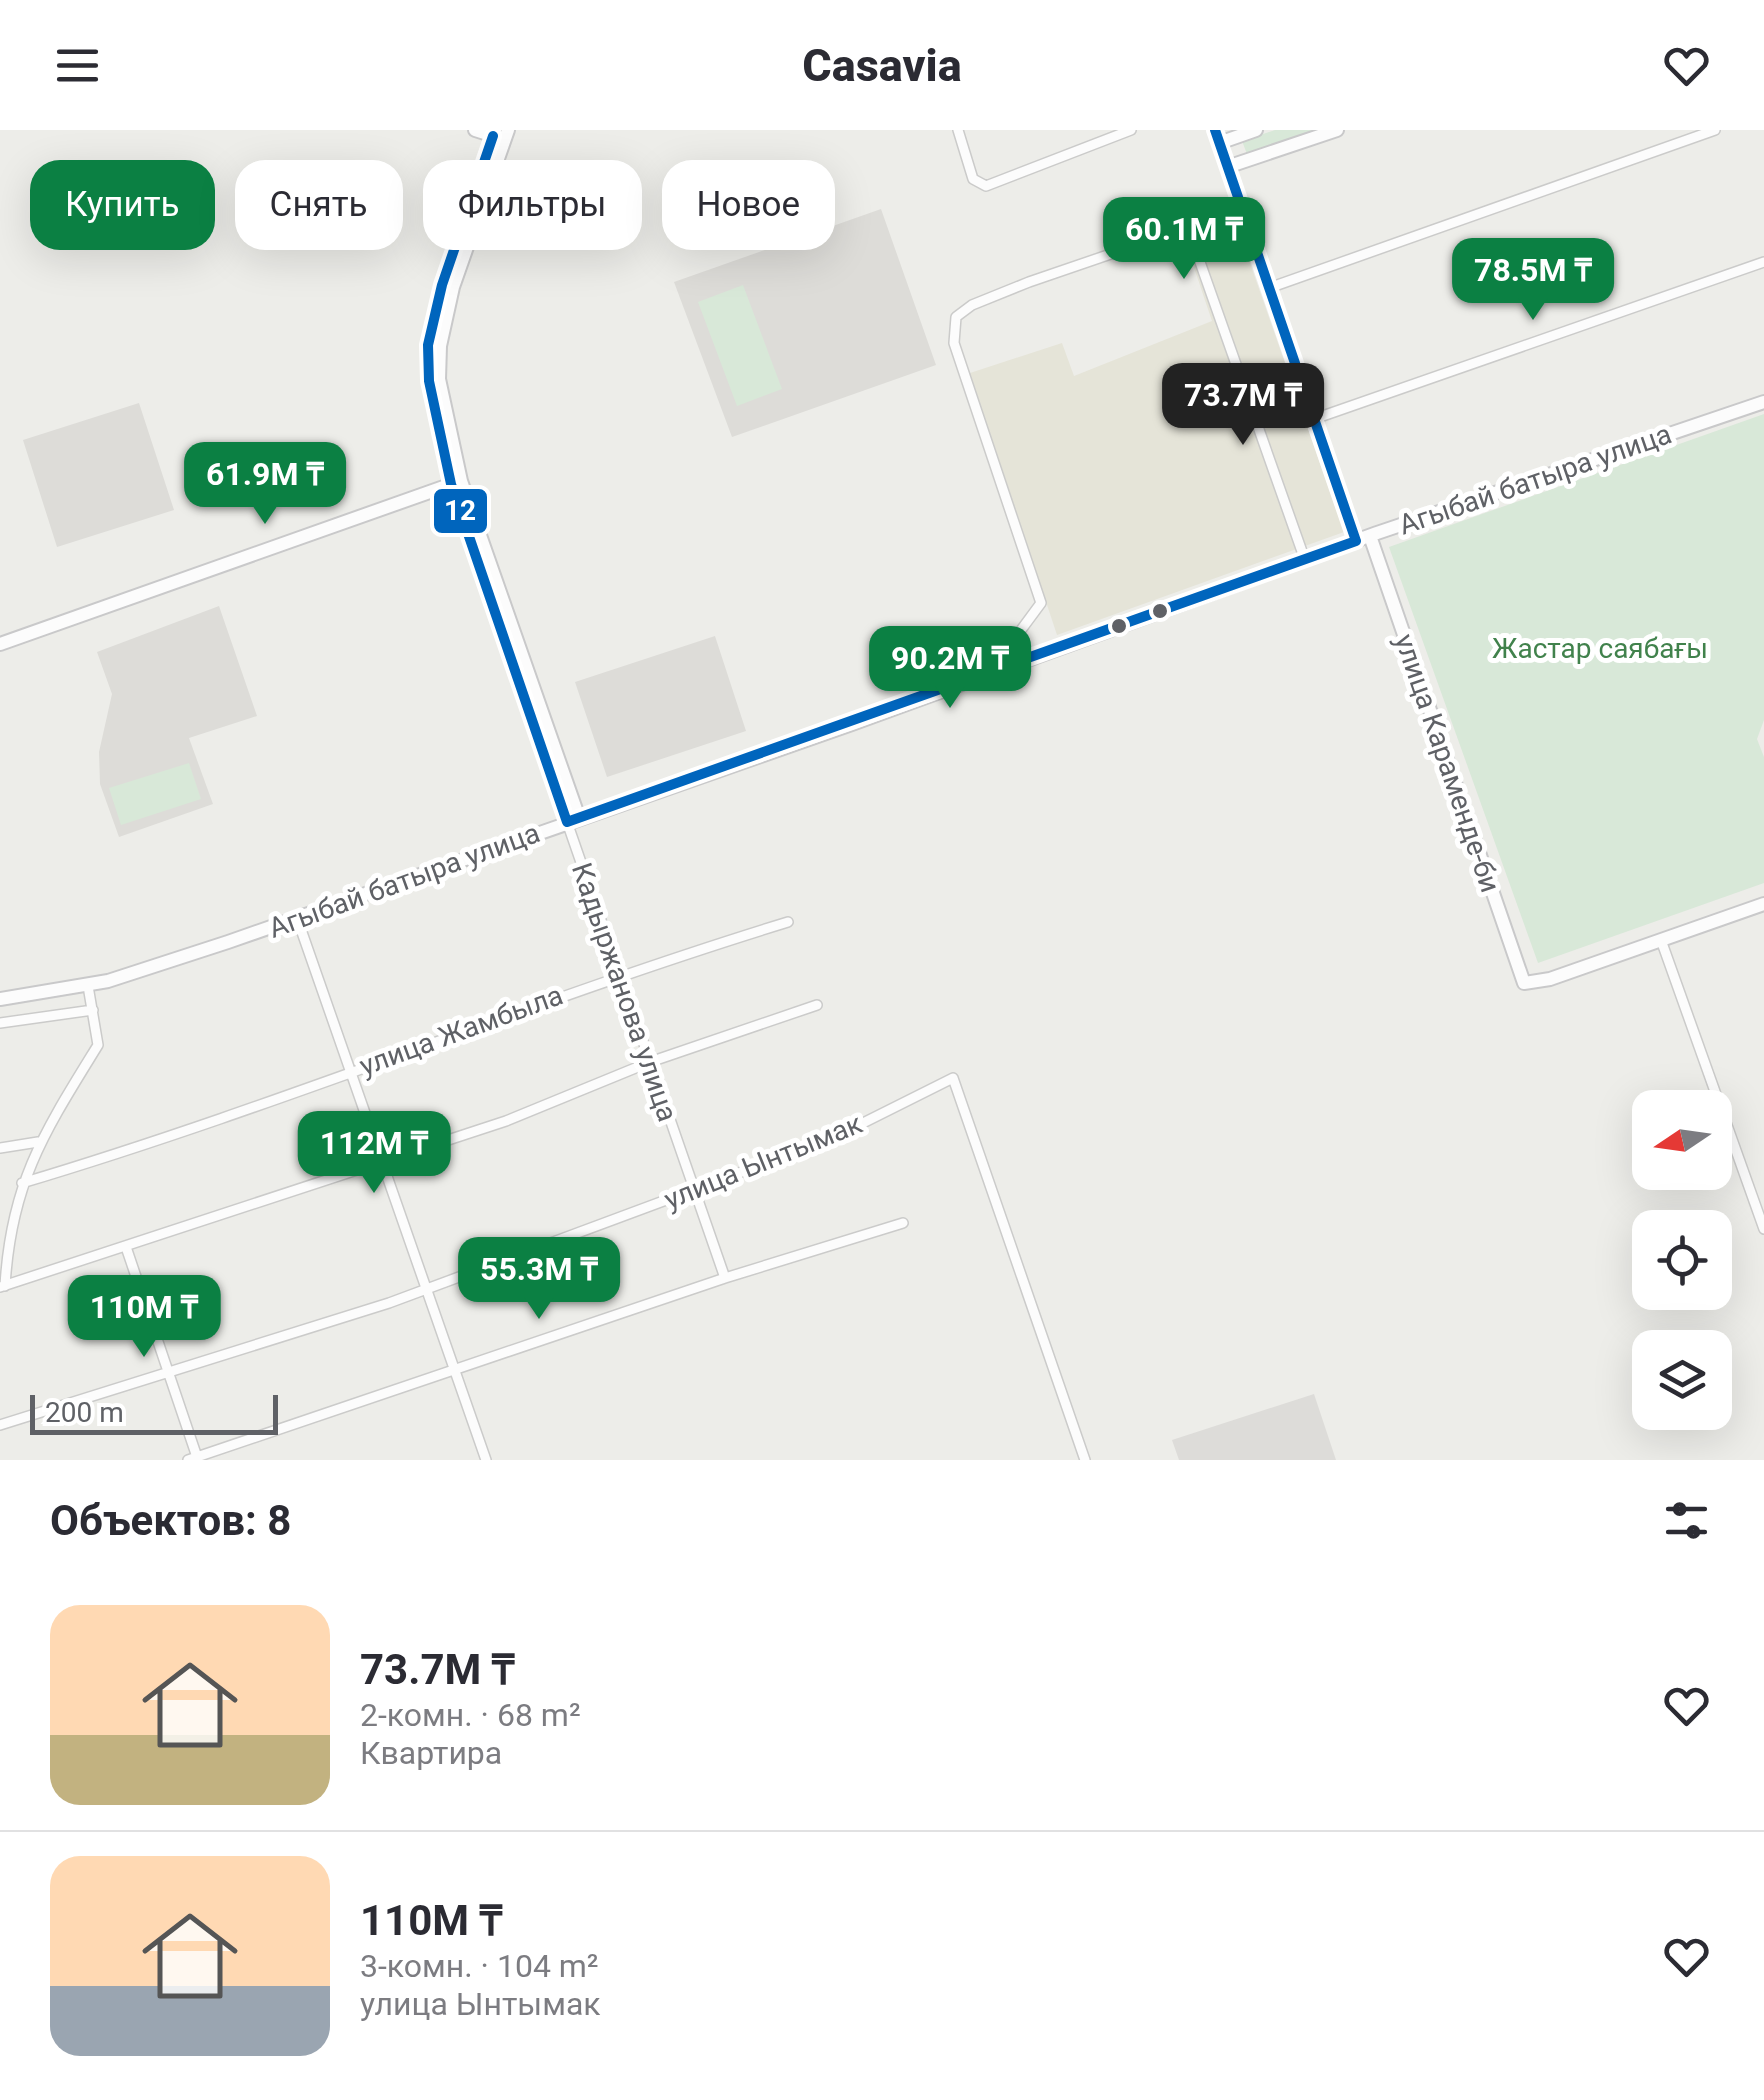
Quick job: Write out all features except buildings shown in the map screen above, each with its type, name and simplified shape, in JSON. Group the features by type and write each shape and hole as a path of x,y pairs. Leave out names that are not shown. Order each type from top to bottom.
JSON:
{"main road":[{"path":"475,130 500,134"},
{"path":"1217,136 1256,130"},
{"path":"1227,166 1337,130"},
{"name":"Кадыржанова улица","path":"500,134 442,285 428,345 434,416 573,820"},
{"name":"улица Караменде-би","path":"1217,136 1314,419 1456,777 1518,976 1530,985 1662,940"},
{"name":"Агыбай батыра улица","path":"0,1000 88,986 298,918 1363,539 1764,402"},
{"path":"0,644 456,483"},
{"path":"1662,940 1764,904"}],"street":[{"path":"958,130 973,179 986,186 1131,130"},
{"path":"1269,288 1716,130"},
{"path":"1022,662 1018,634 1040,603 954,343 952,324 972,304 1242,209"},
{"path":"1188,228 1218,323 1305,560"},
{"path":"1314,419 1764,262"},
{"name":"Кадыржанова улица","path":"573,820 619,974 725,1278"},
{"path":"298,918 486,1460"},
{"name":"улица Жамбыла","path":"22,1183 116,1155 619,974 788,922"},
{"path":"1662,940 1764,1229"},
{"path":"88,986 98,1045 38,1142 8,1235 2,1286 506,1121 650,1062 817,1005"},
{"path":"0,1023 93,1010"},
{"name":"улица Ынтымак","path":"0,1425 427,1289 832,1138 954,1078 1085,1460"},
{"path":"0,1148 38,1142"},
{"path":"126,1247 194,1459 725,1278 903,1223"}],"shaded area":[{"path":"881,209 936,365 732,437 674,282 765,250 835,250 835,225"},
{"path":"1236,223 1344,532 1057,635 970,373 1062,343 1074,376 1212,321 1183,235"},
{"path":"139,403 174,510 57,547 23,440"},
{"path":"219,606 257,716 189,738 213,804 119,837 100,784 99,752 112,694 97,652"},
{"path":"715,636 746,731 607,777 575,682"},
{"path":"1314,1394 1336,1460 1179,1460 1172,1440"}],"green space":[{"path":"1275,130 1317,130 1247,154 1242,141"},
{"path":"743,285 782,389 737,406 698,302"},
{"name":"Жастар саябағы","path":"1764,414 1764,720 1757,739 1764,757 1764,883 1538,963 1389,547"},
{"path":"189,763 201,799 121,825 109,788"}],"transit line":[{"name":"12","path":"1215,130 1356,541"},
{"name":"12","path":"493,136 442,285 428,345 429,381 451,484 567,822 1356,541"}]}
